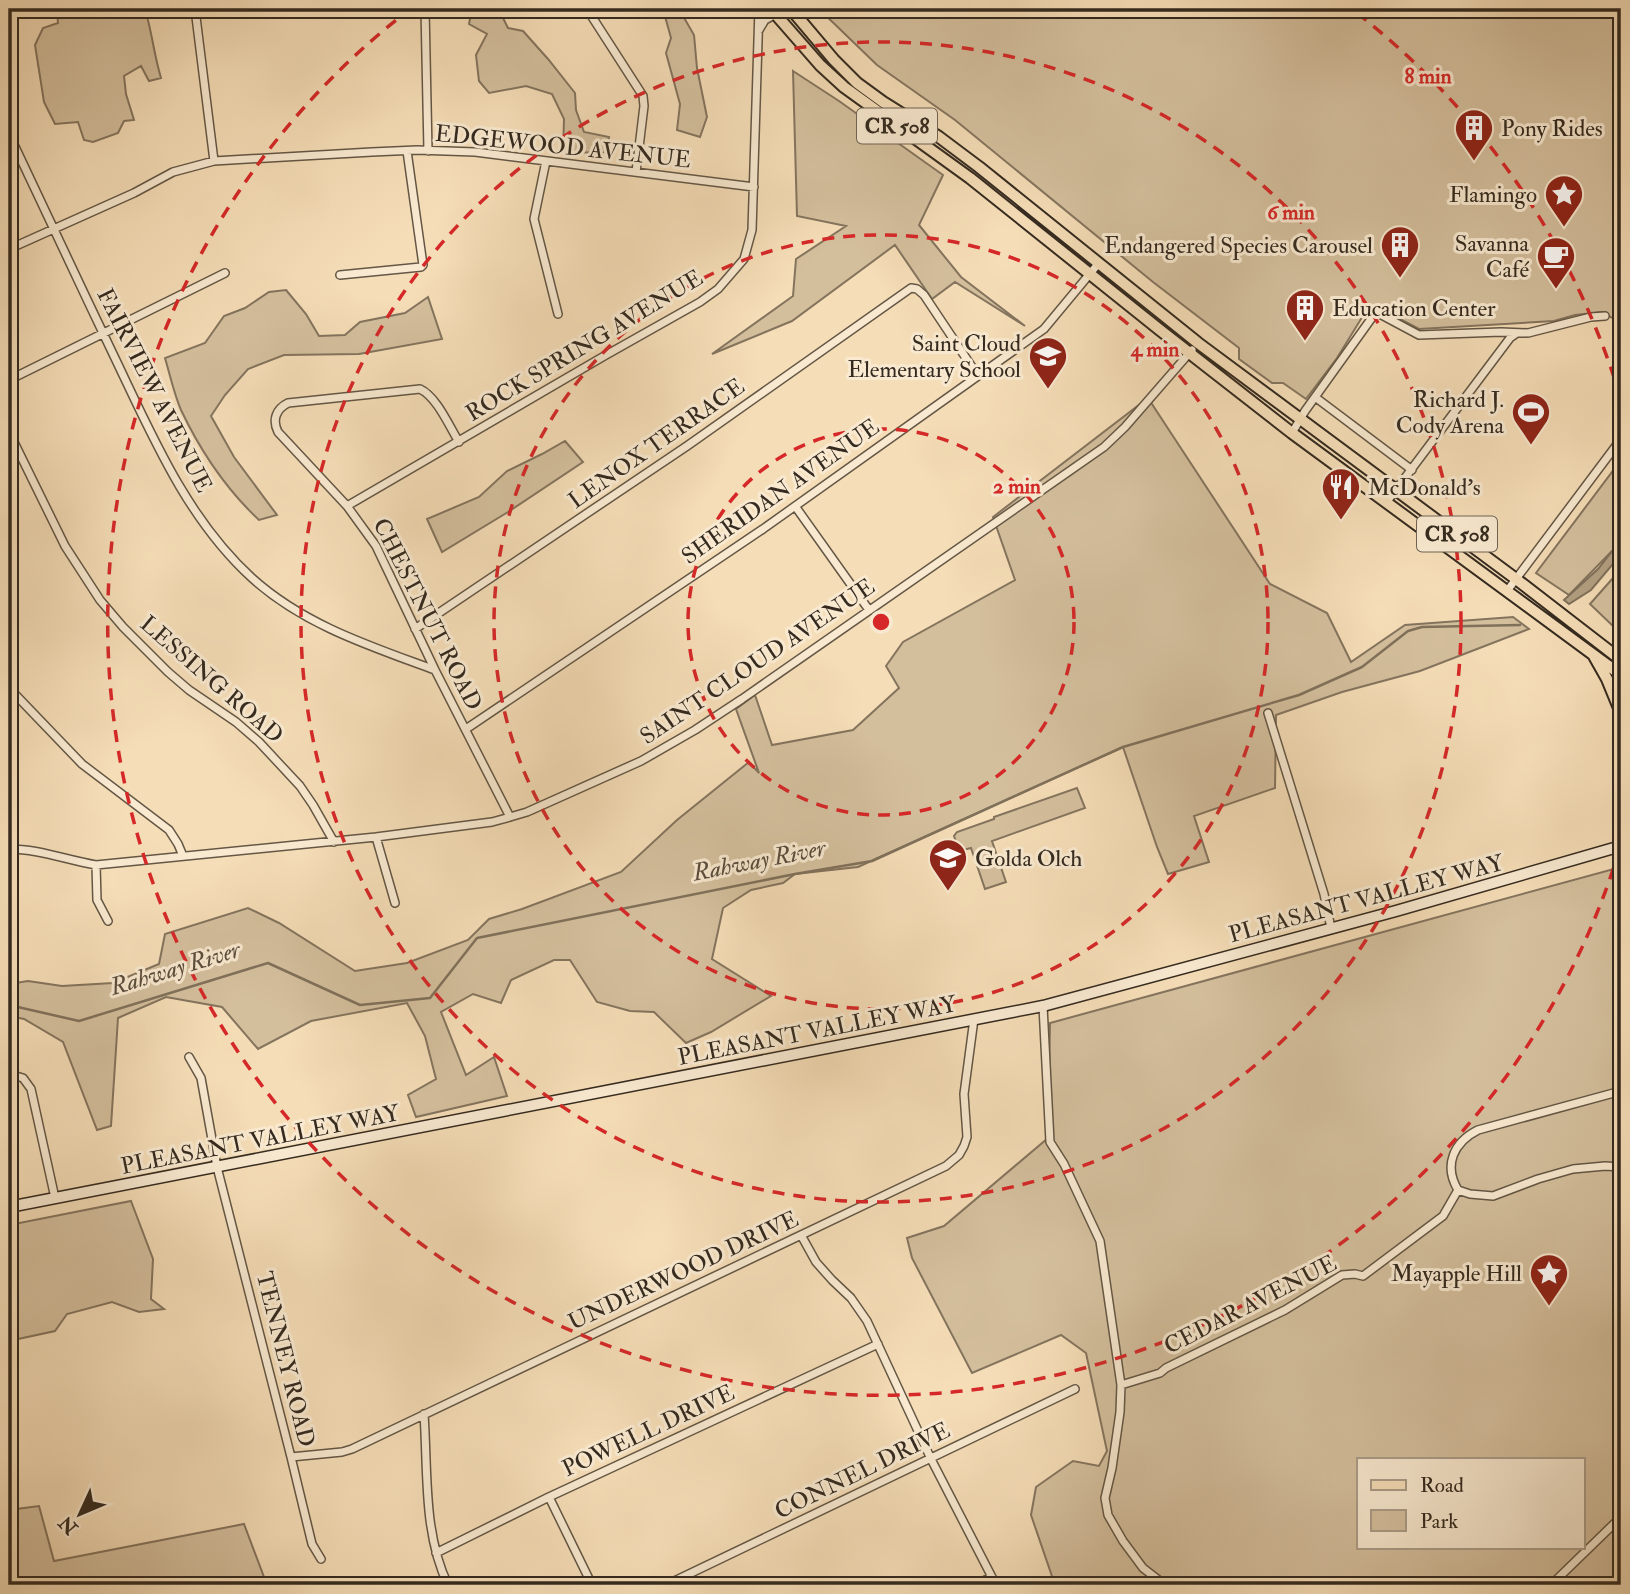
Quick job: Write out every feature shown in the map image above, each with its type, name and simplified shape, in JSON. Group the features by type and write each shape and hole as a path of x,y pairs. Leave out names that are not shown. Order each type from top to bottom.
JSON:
{"main road":[{"name":"CR 508","path":"791,9 834,60 858,83 969,159 1198,343 1516,579 1619,666"},
{"name":"CR 508","path":"774,12 844,87 970,178 1292,433 1593,654 1619,666"},
{"path":"1593,654 1607,678 1621,713"},
{"name":"PLEASANT VALLEY WAY","path":"9,1207 1043,1006 1621,846"}],"street":[{"path":"195,9 214,161"},
{"path":"425,9 428,151"},
{"path":"587,9 643,96 636,172"},
{"name":"ROCK SPRING AVENUE","path":"347,506 700,302 718,289 744,259 752,230 759,9"},
{"path":"759,30 774,12"},
{"name":"FAIRVIEW AVENUE","path":"9,134 149,429 200,518 252,578 300,614 356,641 435,670"},
{"path":"340,275 423,265 407,151"},
{"name":"EDGEWOOD AVENUE","path":"9,249 134,193 173,172 214,161 407,151 475,152 754,187"},
{"path":"546,161 534,219 558,314"},
{"name":"SHERIDAN AVENUE","path":"466,729 795,506 1044,329 1098,264"},
{"path":"9,380 225,273"},
{"name":"LENOX TERRACE","path":"415,629 687,446 911,288 924,295 978,376"},
{"path":"1292,433 1376,312 1419,335 1501,331 1528,333 1605,316"},
{"path":"1386,503 1510,338 1517,333"},
{"name":"SAINT CLOUD AVENUE","path":"9,849 37,851 96,865 376,837 492,822 527,812 641,761 684,736 742,699 1104,447 1125,427 1198,343"},
{"name":"CHESTNUT ROAD","path":"459,442 433,399 420,389 294,402 282,405 276,415 278,432 347,506 376,546 510,817"},
{"path":"1315,397 1412,470"},
{"name":"LESSING ROAD","path":"9,432 65,546 100,600 168,672 259,742 300,786 334,842"},
{"path":"1507,591 1621,439"},
{"path":"795,506 869,610"},
{"path":"9,688 82,764 169,830 183,856"},
{"path":"1268,713 1324,894 1331,928"},
{"path":"376,837 395,903"},
{"path":"96,865 97,901 108,921"},
{"path":"1043,1006 1050,1142 1064,1164 1100,1241 1121,1385 1120,1412 1105,1498 1108,1515 1143,1568 1165,1585"},
{"name":"UNDERWOOD DRIVE","path":"291,1457 352,1449 946,1166 959,1155 967,1137 964,1094 974,1019"},
{"name":"TENNEY ROAD","path":"189,1057 201,1078 217,1167 312,1544 321,1559"},
{"path":"9,1074 23,1078 31,1089 55,1198"},
{"path":"1621,1091 1478,1130 1468,1135 1454,1150 1451,1174 1458,1190 1470,1195 1493,1196 1573,1169 1621,1167"},
{"name":"CEDAR AVENUE","path":"1121,1385 1160,1373 1285,1310 1342,1275 1363,1276 1443,1216 1458,1190"},
{"path":"802,1235 816,1262 859,1308 867,1321 931,1459 996,1585"},
{"name":"POWELL DRIVE","path":"436,1553 549,1497 878,1344"},
{"name":"CONNEL DRIVE","path":"666,1585 1075,1389"},
{"path":"425,1414 430,1526 436,1553 448,1585"},
{"path":"549,1497 592,1585"},
{"path":"1551,1585 1621,1517"},
{"path":"974,1585 992,1577"}],"green space":[{"path":"49,9 145,9 161,78 149,81 141,66 124,76 134,120 124,121 118,133 93,142 84,140 78,122 55,124 44,102 35,45 43,28 58,23 57,11"},
{"path":"472,9 507,9 501,14 508,28 523,31 575,93 576,110 584,132 609,137 607,152 563,153 564,119 552,94 526,86 489,93 479,81 476,55 487,34 469,24"},
{"path":"663,9 679,9 694,35 697,68 707,117 700,137 677,130 680,104 666,53 671,38"},
{"path":"819,9 1621,9 1621,323 1602,312 1554,321 1419,329 1377,307 1369,306 1337,358 1306,399 1283,383 1272,383 1239,359 1239,348 1153,282 955,120 877,65"},
{"path":"793,71 943,175 919,225 961,277 1025,326 955,282 932,299 895,245 792,321 712,354 793,296 796,259 846,226 797,216"},
{"path":"286,290 306,314 319,336 345,335 360,322 405,313 428,297 442,339 359,354 284,355 248,369 211,416 234,457 277,515 259,520 225,483 188,425 165,358 205,343 224,316 245,308 269,292"},
{"path":"1148,398 1270,584 1327,613 1351,662 1405,625 1513,617 1529,629 1420,671 1342,692 1276,715 1275,788 1194,816 1209,862 1168,874 1123,747 858,867 795,874 783,883 751,890 723,908 712,959 771,996 711,1032 686,1043 654,1012 630,1011 597,1002 570,960 554,960 511,980 501,1003 473,994 441,1012 466,1075 494,1057 507,1096 416,1117 408,1095 436,1079 425,1036 407,1003 311,1021 258,1049 222,1007 166,997 118,1018 111,1126 97,1130 63,1042 24,1019 9,1016 9,984 28,981 62,986 113,983 159,964 165,934 248,908 279,923 355,971 407,963 468,940 489,919 621,872 677,820 749,762 759,773 736,709 755,695 772,745 853,730 899,688 886,666 903,642 1015,580 993,517"},
{"path":"565,441 583,462 442,552 427,519 479,497 507,471"},
{"path":"1621,460 1621,529 1613,550 1569,595 1536,573"},
{"path":"1621,569 1621,629 1617,630 1590,604"},
{"path":"1077,788 1085,808 992,841 1006,882 985,889 971,848 959,851 954,836 957,832"},
{"path":"1621,867 1621,1585 1055,1585 1031,1515 1036,1487 1073,1461 1099,1466 1107,1451 1086,1353 1061,1335 972,1373 912,1258 907,1238 944,1226 1048,1138 1050,1023"},
{"path":"131,1201 153,1259 151,1299 164,1309 139,1312 112,1302 67,1314 55,1331 9,1341 9,1225"},
{"path":"39,1506 54,1561 244,1524 267,1585 9,1585 9,1510"}],"shaded area":[{"path":"1621,529 1621,553 1591,590 1569,604 1564,600 1598,569 1613,550"}],"waterway":[{"name":"Rahway River","path":"9,1005 79,1021 268,963 360,1005 430,998 477,938 872,861 1123,747 1299,695 1362,667 1408,631 1422,627 1520,625"}],"place":[{"name":"Pony Rides","path":"1474,162"},
{"name":"Flamingo","path":"1564,228"},
{"name":"Endangered Species Carousel","path":"1400,279"},
{"name":"Savanna Café","path":"1556,290"},
{"name":"Education Center","path":"1305,342"},
{"name":"Saint Cloud Elementary School","path":"1048,390"},
{"name":"Richard J. Cody Arena","path":"1531,446"},
{"name":"McDonald's","path":"1341,521"},
{"name":"Golda Olch","path":"948,892"},
{"name":"Mayapple Hill","path":"1549,1307"}]}
